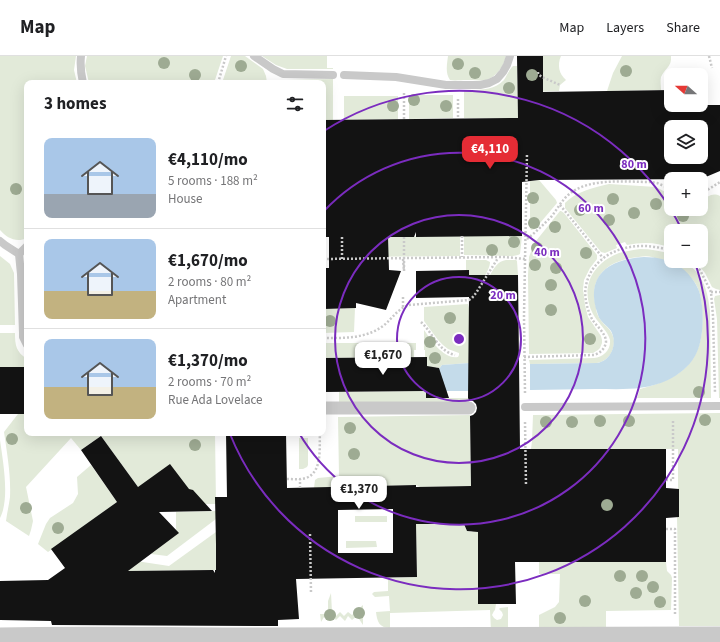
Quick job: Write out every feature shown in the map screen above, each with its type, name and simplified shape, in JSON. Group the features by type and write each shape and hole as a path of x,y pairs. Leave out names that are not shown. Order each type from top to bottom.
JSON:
{"street":[{"path":"326,408 469,408"},
{"path":"0,636 48,635 162,639 390,636 720,635"}],"lane":[{"path":"81,56 80,65 82,80"},
{"path":"254,56 283,74 333,75"},
{"path":"344,75 385,76 441,84 480,85 489,83 497,78 503,72 510,56"},
{"path":"0,241 19,254"},
{"path":"19,254 24,249"},
{"path":"19,254 24,341"},
{"path":"525,407 718,406"}],"path":[{"path":"219,80 226,56"},
{"path":"709,56 712,68"},
{"path":"538,72 538,74 542,77 560,85"},
{"path":"458,85 458,118"},
{"path":"404,89 404,119"},
{"path":"524,390 527,153"},
{"path":"526,239 538,230 568,196 582,187 591,184 609,182 651,182 664,187"},
{"path":"708,190 720,182"},
{"path":"560,205 603,258"},
{"path":"462,236 462,258"},
{"path":"342,237 342,259"},
{"path":"403,259 404,271 404,237"},
{"path":"524,357 594,355 601,352 606,342 604,336 592,318 586,300 585,291 586,282 595,265 615,251 633,247 649,246 664,249"},
{"path":"326,259 505,257 525,259"},
{"path":"326,338 354,338 371,333 382,326 403,307 416,304 469,300 476,293 498,258"},
{"path":"698,268 711,292 718,406"},
{"path":"711,292 720,292"},
{"path":"403,307 404,297"},
{"path":"421,322 442,347 455,355"},
{"path":"666,480 673,480 672,406"},
{"path":"287,479 306,478 316,469 319,461 320,436"},
{"path":"526,442 526,486"},
{"path":"300,479 300,488"},
{"path":"666,529 675,529 675,610"},
{"path":"310,534 311,593"}],"green space":[{"path":"0,56 76,56 74,70 76,80 24,80 24,239 12,239 0,230"},
{"path":"87,56 223,56 215,80 88,80 85,66"},
{"path":"231,56 245,56 263,69 267,80 223,80"},
{"path":"262,56 327,56 327,68 333,69 287,69 276,65"},
{"path":"448,56 506,56 499,71 490,79 450,80 447,74"},
{"path":"543,56 561,56 559,69 566,80 560,85 559,91 531,92"},
{"path":"622,56 671,56 670,63 667,68 664,68 664,72 661,77 661,90 607,91 613,73"},
{"path":"513,66 517,66 518,118 464,118 464,90 486,89 496,86 504,80"},
{"path":"333,79 333,120 326,120 326,80 286,80"},
{"path":"409,95 453,95 453,118 409,119"},
{"path":"344,96 398,96 398,119 344,120"},
{"path":"539,180 557,203 535,229 531,230 530,181"},
{"path":"609,184 656,187 664,191 664,216 708,216 708,197 712,195 720,196 720,290 712,287 701,268 708,268 708,224 664,224 664,246 649,243 627,245 625,242 616,245 617,248 605,253 601,252 565,208 565,203 569,199 592,188"},
{"path":"560,211 564,213 597,255 597,259 590,268 584,280 583,289 588,317 601,336 602,343 600,348 593,353 529,354 529,257 536,241"},
{"path":"460,236 460,256 344,257 344,237"},
{"path":"464,236 522,236 520,254 513,256 464,255"},
{"path":"648,249 664,252 664,263 650,256 622,260 607,268 597,280 594,297 597,313 599,318 612,334 614,341 613,349 610,355 601,362 597,363 530,364 529,360 594,358 600,356 608,350 610,340 607,333 593,314 589,304 588,285 591,277 602,263 610,257 627,251"},
{"path":"0,256 10,264 14,273 15,325 0,325"},
{"path":"466,260 486,260 490,262 486,274 473,293 466,270"},
{"path":"506,260 517,261 518,275 490,275 498,263"},
{"path":"672,268 693,268 702,280 706,291 710,311 711,398 637,398 640,389 664,381 683,370 696,354 700,342 702,329 702,303 698,289 692,279"},
{"path":"720,295 719,398 717,319 714,299 715,296"},
{"path":"468,304 469,363 442,365 439,369 436,367 435,369 427,370 424,350 424,330 434,344 443,352 453,357 458,357 459,353 448,349 438,340 424,321 424,307"},
{"path":"355,308 354,332 326,333 326,309"},
{"path":"0,333 15,333 15,341 18,351 24,357 24,367 0,367"},
{"path":"326,343 416,343 414,357 326,358"},
{"path":"426,391 426,398 469,398 469,402 339,403 339,392"},
{"path":"720,413 720,626 679,626 677,517 679,517 678,449 531,449 533,415"},
{"path":"18,414 24,414 24,436 101,436 81,450 71,438 26,487 33,521 29,536 6,521 10,497 10,481 4,432"},
{"path":"470,415 471,486 420,487 416,485 314,488 315,480 318,478 339,476 338,417"},
{"path":"101,436 215,436 216,504 187,504 138,487"},
{"path":"299,438 308,438 308,465 303,469 299,469"},
{"path":"0,440 5,480 5,501 0,518"},
{"path":"91,465 117,502 48,552 38,544 46,524 50,518 73,503 78,494 77,477"},
{"path":"216,511 216,519 167,556 151,554 178,533 176,530 176,512"},
{"path":"355,516 387,516 387,522 355,522"},
{"path":"416,524 466,524 465,527 467,531 472,532 478,526 478,604 496,604 492,615 497,620 501,619 503,615 499,609 508,607 508,631 491,632 490,610 390,613 390,628 383,627 379,623 376,612 390,611 389,596 375,597 372,594 374,592 388,591 388,578 417,577"},
{"path":"216,532 217,570 127,571 136,561 169,566"},
{"path":"346,541 376,541 377,547 346,548"},
{"path":"539,562 666,562 667,571 672,578 671,610 606,611 606,630 539,630 539,615 555,607 559,602 560,574 539,574"},
{"path":"331,593 332,612 336,616 340,612 344,616 348,612 352,615 363,605 363,625 357,616 352,620 348,616 345,621 340,616 336,620 332,616 328,621 324,617 321,622 320,614 328,614 328,601"}],"water":[{"path":"644,257 664,260 664,268 682,268 686,271 698,288 701,298 703,325 698,350 690,364 668,380 642,388 530,390 530,364 597,363 606,359 612,351 614,341 611,331 600,320 598,315 594,301 594,290 597,280 602,272 620,261"},
{"path":"469,363 469,391 432,391 439,369 442,365"}],"building":[{"path":"517,56 543,56 543,92 664,90 664,112 708,112 708,105 720,105 720,171 708,176 708,172 664,172 664,179 539,180 522,182 522,236 416,237 416,232 414,237 388,237 389,270 401,271 386,310 356,303 356,308 326,309 326,268 329,268 329,237 326,237 326,120 518,118"},
{"path":"469,270 469,275 518,275 520,449 666,449 666,488 679,489 679,517 666,518 666,562 515,562 516,604 478,604 478,532 467,531 464,524 416,524 417,577 296,579 299,619 278,620 278,626 52,625 51,621 0,620 0,581 48,580 65,568 51,549 117,502 81,450 101,436 138,487 170,464 189,489 193,490 212,511 159,512 179,533 128,571 213,570 215,573 215,497 227,497 226,436 286,436 287,488 416,485 416,487 471,486 470,416 476,412 477,408 476,404 468,398 469,297 416,298 416,271","holes":["393,509 393,553 338,553 338,510"]},
{"path":"427,357 427,366 439,368 449,398 426,398 426,391 326,392 326,358"},
{"path":"0,367 24,367 24,414 0,414"}]}
